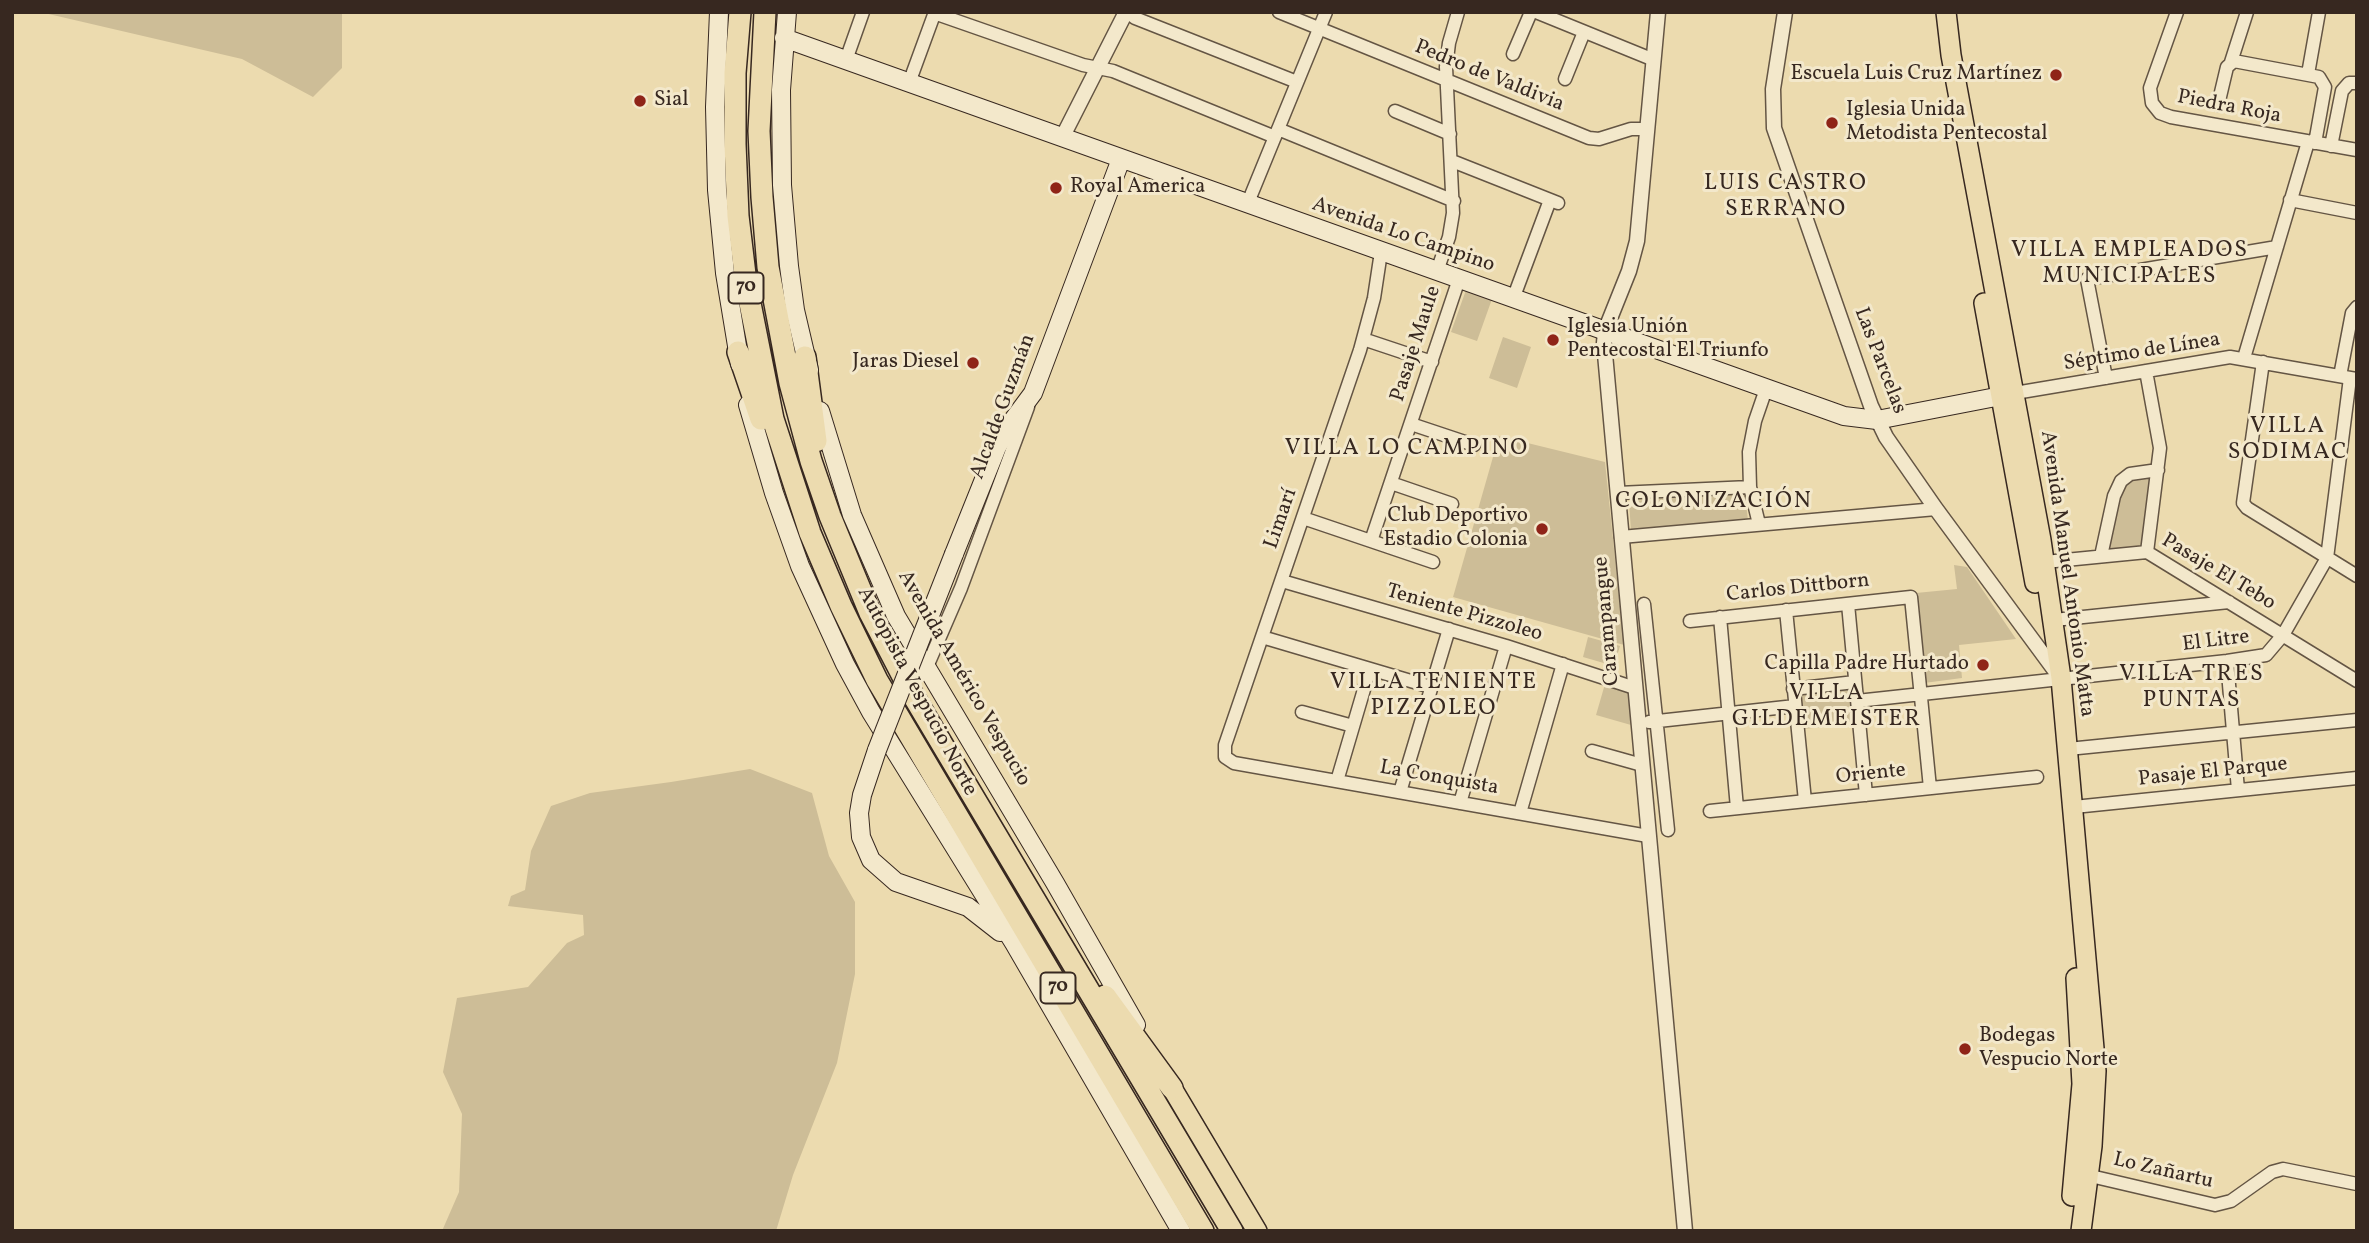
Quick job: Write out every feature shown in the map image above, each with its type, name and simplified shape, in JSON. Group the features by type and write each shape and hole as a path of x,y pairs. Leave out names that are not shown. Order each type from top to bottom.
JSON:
{"highway":[{"name":"Autopista Vespucio Norte","path":"740,12 735,73 735,154 738,216 746,283 774,419 791,478 818,554 848,623 890,702 1203,1231"},
{"name":"Autopista Vespucio Norte","path":"765,12 759,131 770,285 800,422 822,497 870,613 911,692 1232,1231"},
{"path":"738,352 783,483 818,554"},
{"path":"805,357 819,458 839,539"},
{"path":"1055,936 1106,997 1172,1088"}],"main road":[{"path":"719,12 715,107 717,190 725,272 750,415 800,566 831,636 872,712 1014,943 1181,1231"},
{"name":"Avenida Américo Vespucio","path":"787,12 780,132 782,197 789,265 805,357 852,515 889,600 926,669 1055,883 1257,1231"},
{"name":"Avenida Manuel Antonio Matta","path":"1933,12 1954,142 2045,562 2054,620 2053,673 2082,1057 2081,1231"},
{"name":"Avenida Manuel Antonio Matta","path":"1946,12 2053,673 2068,749 2074,807 2096,1071 2095,1110 2068,1231"},
{"name":"Avenida Lo Campino","path":"784,38 1844,416 1877,420 2008,395"},
{"name":"Alcalde Guzmán","path":"1033,393 1121,159"},
{"path":"1014,943 968,907 901,885 885,874 871,860 861,837 859,813 877,750 997,447 1033,393"}],"street":[{"path":"846,60 863,12"},
{"path":"909,83 934,12 1083,65 1113,71 1454,201"},
{"path":"1062,138 1127,12 1135,18 1297,82"},
{"name":"Pedro de Valdivia","path":"1279,12 1589,138 1599,139 1631,129 1647,128"},
{"path":"1247,205 1325,12"},
{"path":"1513,54 1533,12 1654,60"},
{"name":"Carampangue","path":"1658,12 1635,252 1605,331 1605,354 1685,1231"},
{"name":"Las Parcelas","path":"1784,12 1772,102 1777,140 1877,420 1936,509 2053,673"},
{"name":"Piedra Roja","path":"2177,12 2150,88 2150,98 2157,110 2171,117 2357,150"},
{"path":"2218,105 2222,83 2247,12"},
{"path":"2308,74 2319,12"},
{"path":"1437,271 1449,237 1454,201 1446,79 1454,13"},
{"path":"1565,79 1584,32"},
{"path":"2231,62 2308,74 2322,79 2325,88 2311,142 2290,200 2244,358"},
{"path":"2331,146 2342,91 2350,83 2357,83"},
{"path":"1395,111 1450,134"},
{"path":"1452,161 1554,202 1513,299"},
{"path":"2290,200 2357,213"},
{"path":"2106,378 2087,279 2277,247"},
{"name":"Limarí","path":"1225,757 1225,745 1363,339 1374,298 1381,252"},
{"name":"Pasaje Maule","path":"1371,541 1459,279"},
{"path":"2283,635 2327,558 2349,378 2351,313 2356,307"},
{"path":"1363,339 1432,362"},
{"name":"Séptimo de Línea","path":"2008,395 2220,358 2244,358 2349,378"},
{"path":"2263,362 2243,503 2357,576"},
{"path":"2146,371 2159,441 2158,470 2147,551"},
{"path":"1759,524 1749,487 1749,452 1755,421 1766,389"},
{"name":"Alcalde Guzmán","path":"926,669 961,588 1033,393"},
{"path":"1411,424 1474,445"},
{"path":"2101,556 2114,496 2121,481 2130,474 2158,470"},
{"path":"1391,483 1452,504"},
{"path":"1618,493 1749,487"},
{"path":"1622,537 1936,509"},
{"path":"1303,518 1433,562"},
{"name":"Pasaje El Tebo","path":"2045,562 2147,551 2357,681"},
{"name":"Teniente Pizzoleo","path":"1282,581 1506,646 1635,688"},
{"name":"Carlos Dittborn","path":"1690,621 1911,597 1920,695"},
{"path":"2054,620 2230,602"},
{"name":"Carampangue","path":"1644,604 1668,830"},
{"path":"1848,604 1866,795"},
{"path":"1786,610 1805,801"},
{"path":"1720,617 1737,808"},
{"path":"1400,792 1449,629"},
{"name":"El Litre","path":"1857,701 1920,695 2053,673 2227,661 2266,655 2283,635"},
{"path":"1262,638 1432,687"},
{"path":"1460,803 1506,646"},
{"path":"2227,661 2238,790"},
{"path":"1520,813 1563,664"},
{"path":"1337,781 1370,669"},
{"path":"1793,689 1855,682"},
{"path":"1920,695 1930,788"},
{"path":"1638,723 1795,706"},
{"path":"1302,712 1353,726"},
{"path":"2068,749 2357,720"},
{"path":"1592,751 1642,765"},
{"name":"La Conquista","path":"1225,757 1234,763 1648,836"},
{"name":"Oriente","path":"1710,811 2037,777"},
{"name":"Pasaje El Parque","path":"2074,807 2357,778"},
{"name":"Lo Zañartu","path":"2081,1174 2216,1205 2231,1201 2272,1172 2283,1169 2357,1184"}],"shaded area":[{"path":"40,12 342,12 342,68 313,97 242,59"},
{"path":"1466,290 1492,299 1477,341 1451,332"},
{"path":"1503,337 1531,347 1517,388 1489,378"},
{"name":"Club Deportivo Estadio Colonia","path":"1499,436 1605,462 1624,645 1453,597"},
{"path":"2153,476 2142,548 2108,549 2120,488 2128,479"},
{"path":"1742,493 1745,496 1748,520 1631,531 1629,502"},
{"path":"1954,565 1967,567 2016,639 1959,645 1962,678 1924,683 1916,593 1957,589"},
{"path":"1588,637 1620,646 1614,666 1583,657"},
{"path":"1605,684 1629,691 1631,725 1596,715"},
{"path":"1851,689 1855,724 1803,729 1799,695"},
{"path":"750,769 812,793 829,856 855,902 855,974 837,1063 793,1175 776,1231 442,1231 459,1192 462,1114 443,1072 457,998 528,987 567,943 584,935 583,915 508,906 511,896 525,890 531,851 551,806 590,793"}],"place":[{"name":"Escuela Luis Cruz Martínez","path":"2056,75"},
{"name":"Sial","path":"640,101"},
{"name":"Iglesia Unida Metodista Pentecostal","path":"1832,123"},
{"name":"Royal America","path":"1056,188"},
{"name":"Iglesia Unión Pentecostal El Triunfo","path":"1553,340"},
{"name":"Jaras Diesel","path":"973,363"},
{"name":"Club Deportivo Estadio Colonia","path":"1542,529"},
{"name":"Capilla Padre Hurtado","path":"1983,665"},
{"name":"Bodegas Vespucio Norte","path":"1965,1049"}],"district":[{"name":"LUIS CASTRO SERRANO","path":"1786,198"},
{"name":"VILLA EMPLEADOS MUNICIPALES","path":"2130,265"},
{"name":"VILLA SODIMAC","path":"2288,441"},
{"name":"VILLA LO CAMPINO","path":"1407,450"},
{"name":"COLONIZACIÓN","path":"1714,503"},
{"name":"VILLA TRES PUNTAS","path":"2192,689"},
{"name":"VILLA TENIENTE PIZZOLEO","path":"1434,697"},
{"name":"VILLA GILDEMEISTER","path":"1827,708"}]}
